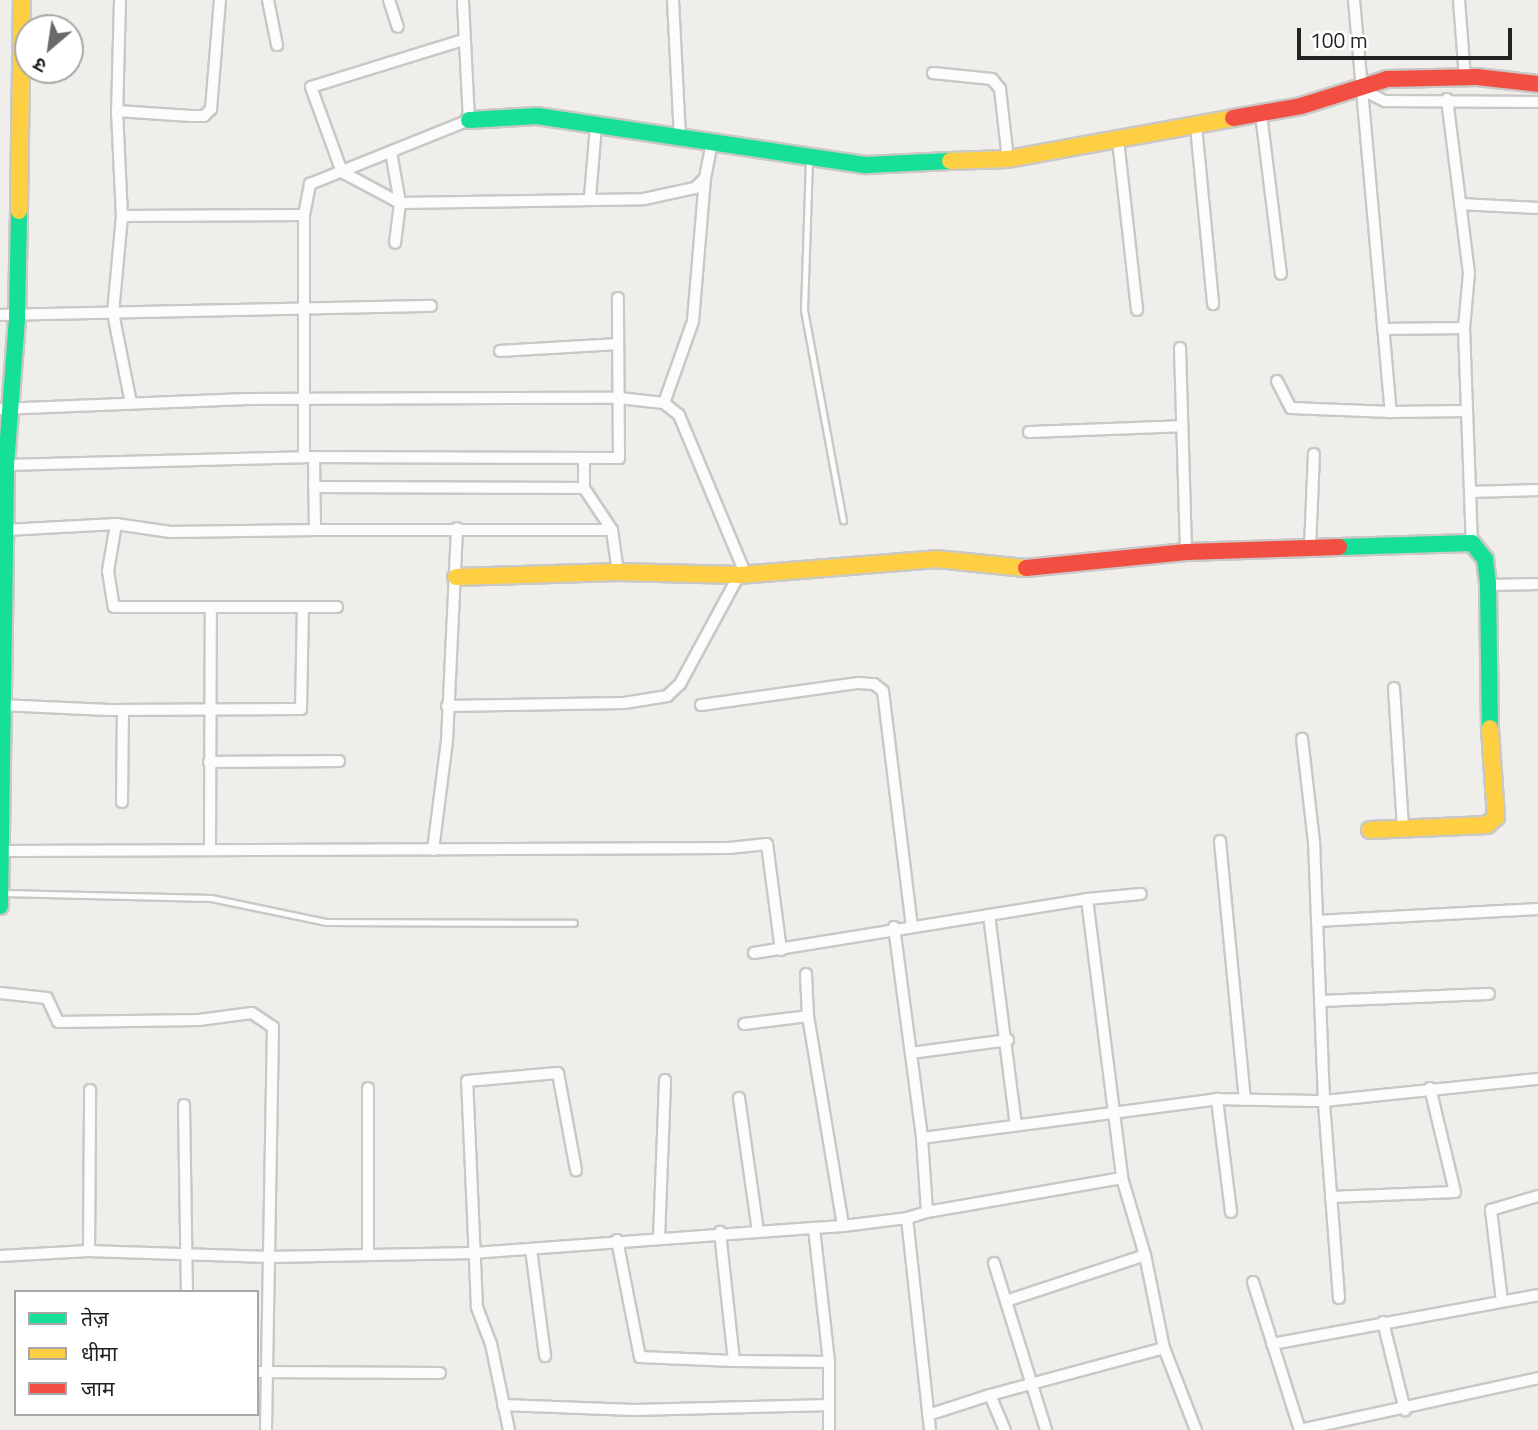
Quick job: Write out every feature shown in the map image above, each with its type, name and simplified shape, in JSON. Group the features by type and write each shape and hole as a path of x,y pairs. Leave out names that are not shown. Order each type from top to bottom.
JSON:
{"street":[{"path":"0,905 3,851 2,705 8,315 22,0"},
{"path":"120,0 117,111 122,216 113,313 131,404"},
{"path":"117,111 204,116 211,109 220,0"},
{"path":"268,0 277,45"},
{"path":"389,0 398,27"},
{"path":"463,0 469,120"},
{"path":"673,0 680,136"},
{"path":"1354,0 1391,412"},
{"path":"1459,0 1465,78"},
{"path":"463,40 311,87 342,172 400,203 677,194 705,178"},
{"path":"933,73 992,79 999,89 1008,159"},
{"path":"315,530 314,487 304,400 304,215 310,184 469,120 537,116 866,165 1008,159 1261,114 1363,90 1387,79 1465,78 1538,84"},
{"path":"1363,90 1385,101 1447,99 1538,102"},
{"path":"1370,830 1488,825 1496,817 1490,759 1488,585 1485,559 1472,543 1464,328 1469,272 1447,99"},
{"path":"1261,114 1281,274"},
{"path":"590,197 596,125"},
{"path":"1196,126 1213,304"},
{"path":"1118,140 1137,310"},
{"path":"664,402 693,321 705,178 712,142"},
{"path":"391,152 400,203 395,243"},
{"path":"1460,204 1538,208"},
{"path":"122,216 304,215"},
{"path":"6,465 309,457 619,458 618,299"},
{"path":"8,315 431,306"},
{"path":"1383,329 1464,328"},
{"path":"500,351 618,344"},
{"path":"1180,348 1186,552"},
{"path":"1277,381 1291,408 1391,412 1466,411"},
{"path":"6,409 304,400 619,398 664,402 679,415 742,575"},
{"path":"1029,432 1182,426"},
{"path":"1310,548 1314,454"},
{"path":"584,457 584,488 612,530 618,572"},
{"path":"314,487 584,488"},
{"path":"1470,492 1538,490"},
{"path":"6,530 116,524 170,532 457,528 612,530"},
{"path":"116,524 108,571 114,607 337,607"},
{"path":"433,850 447,706 457,528"},
{"path":"456,577 618,572 742,575 936,559 1030,568 1186,552 1472,543"},
{"path":"447,706 624,703 667,696 680,684 742,575"},
{"path":"1488,585 1538,584"},
{"path":"2,705 123,710 301,709 303,608"},
{"path":"210,849 211,609"},
{"path":"701,705 858,683 874,684 883,691 912,926"},
{"path":"1394,688 1403,828"},
{"path":"122,802 123,710"},
{"path":"1302,739 1314,842 1324,1101 1339,1298"},
{"path":"209,762 339,761"},
{"path":"1220,841 1245,1100"},
{"path":"3,851 433,850 767,844 781,950"},
{"path":"754,953 894,928 1087,899 1140,894"},
{"path":"1087,899 1122,1178 1145,1255 1164,1348 1196,1430"},
{"path":"1317,921 1538,909"},
{"path":"989,915 1008,1040 1016,1125"},
{"path":"894,928 922,1138 927,1212"},
{"path":"806,974 807,1016 843,1226"},
{"path":"0,993 47,998 58,1022 199,1020 252,1013 264,1018 273,1027 275,1039 270,1256 263,1305 266,1430"},
{"path":"1320,1001 1489,994"},
{"path":"744,1024 807,1016"},
{"path":"911,1053 1008,1040"},
{"path":"509,1430 491,1344 477,1307 467,1081 558,1073 576,1170"},
{"path":"922,1138 1016,1125 1115,1116 1217,1099 1324,1101 1538,1079"},
{"path":"659,1238 665,1080"},
{"path":"368,1088 368,1254"},
{"path":"1331,1197 1455,1192 1430,1088"},
{"path":"89,1251 90,1090"},
{"path":"739,1098 758,1231"},
{"path":"1217,1099 1231,1212"},
{"path":"184,1105 187,1290"},
{"path":"0,1248 0,1256 89,1251 188,1251 270,1256 473,1253 720,1232 843,1226 906,1218 1122,1178"},
{"path":"1502,1301 1491,1210 1538,1196"},
{"path":"906,1218 930,1430"},
{"path":"814,1228 829,1363 829,1430"},
{"path":"720,1232 734,1361"},
{"path":"617,1240 640,1357 829,1363"},
{"path":"530,1249 545,1356"},
{"path":"1006,1301 1145,1255"},
{"path":"994,1263 1046,1430"},
{"path":"1253,1282 1300,1430 1405,1410 1538,1378"},
{"path":"1272,1344 1538,1295"},
{"path":"1383,1322 1405,1410"},
{"path":"928,1415 990,1395 1164,1348"},
{"path":"263,1372 440,1373"},
{"path":"990,1395 1005,1430"},
{"path":"503,1405 634,1410 829,1405"}],"lane":[{"path":"809,156 804,310 843,520"},
{"path":"1,893 211,898 326,922 574,923"}],"traffic: fast":[{"path":"469,120 537,116 866,165 950,161"},
{"path":"0,906 6,465 17,317 19,211"},
{"path":"1339,547 1472,543 1485,559 1488,585 1490,728"}],"traffic: slow":[{"path":"19,211 22,0"},
{"path":"950,161 1008,159 1233,118"},
{"path":"456,577 618,572 739,575 936,559 1026,568"},
{"path":"1370,830 1487,825 1496,817 1490,728"}],"traffic: jam":[{"path":"1233,118 1301,106 1387,79 1477,77 1538,84"},
{"path":"1026,568 1186,552 1339,547"}]}
